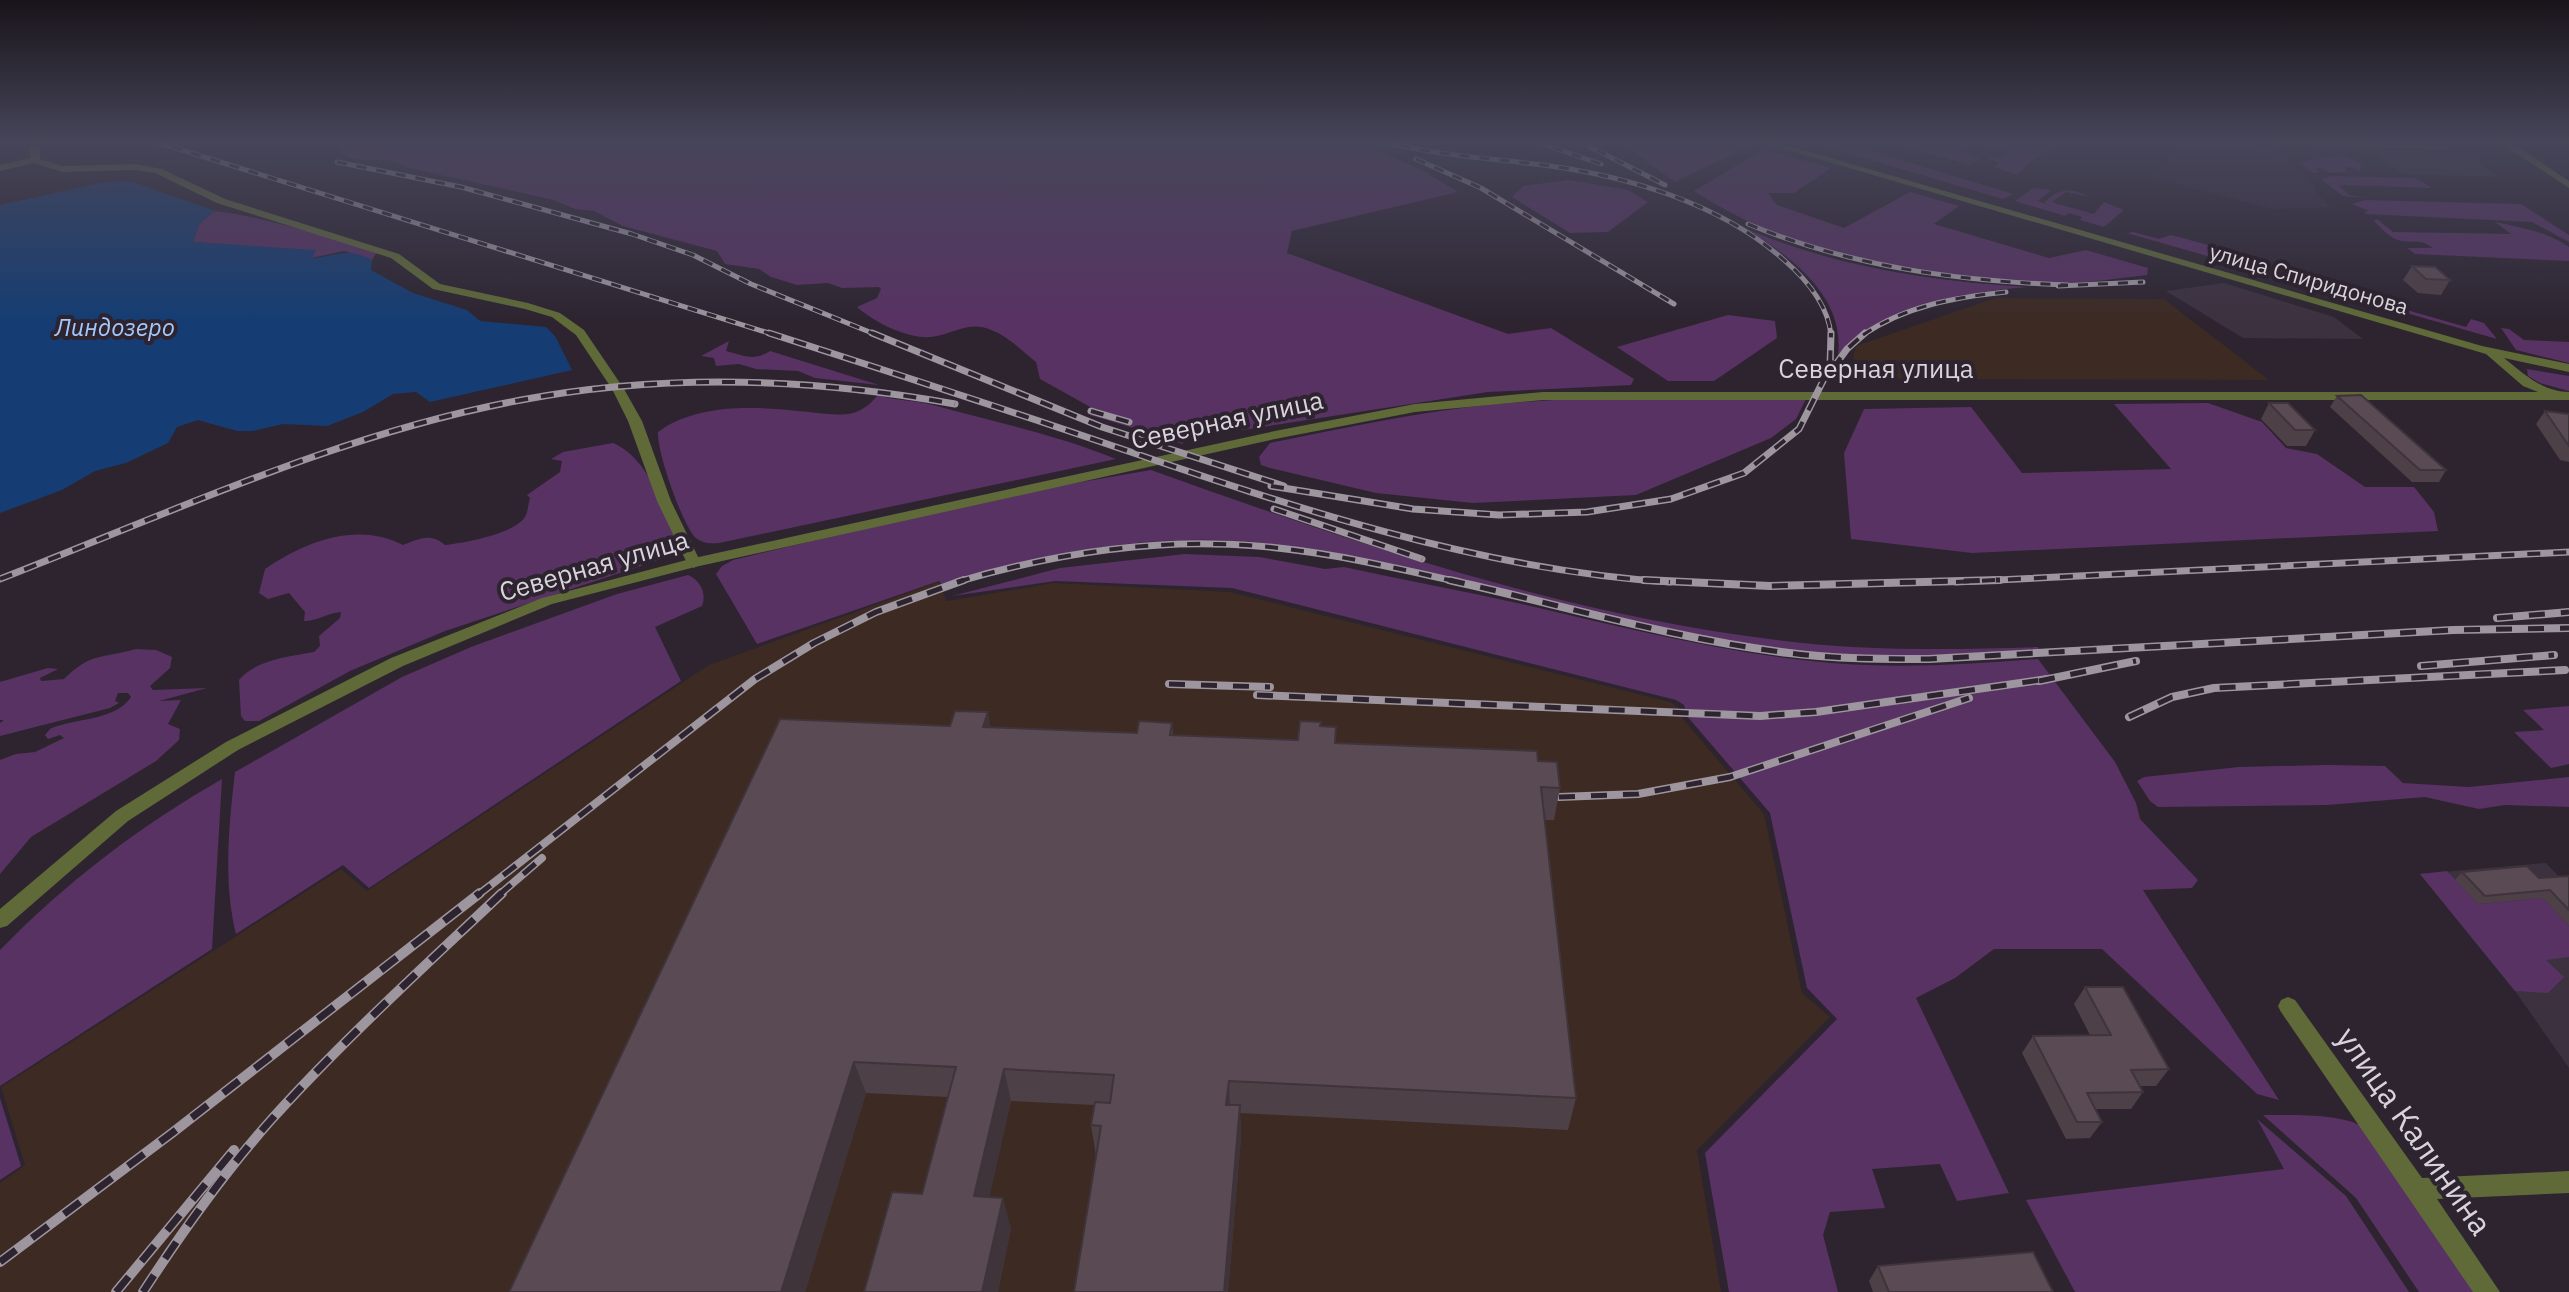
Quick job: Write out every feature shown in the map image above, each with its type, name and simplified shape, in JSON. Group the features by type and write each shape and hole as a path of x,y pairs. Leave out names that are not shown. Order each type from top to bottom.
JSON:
{"street":[{"path":"224,201 395,256 407,263 425,282 437,287 556,315 580,333 618,389 635,421 664,501 694,563"},
{"name":"улица Спиридонова","path":"1970,201 2487,351 2569,368"},
{"path":"2487,351 2527,383 2546,392 2568,396"},
{"path":"2490,396 2504,393 2514,385 2508,362 2521,358"},
{"name":"Северная улица","path":"0,920 122,816 232,746 397,662 547,601 694,563 1275,435 1415,408 1543,396 2568,396"},
{"name":"улица Калинина","path":"2288,1006 2488,1292"},
{"path":"2417,1189 2569,1182"}],"shaded area":[{"path":"557,201 1418,201 1292,231 1287,253 1508,334 1551,328 1634,379 1631,385 1488,392 1243,430 1230,425 1210,425 1189,431 1187,441 1182,444 1172,440 1176,435 1167,432 1160,436 1090,415 1092,408 1040,379 1036,362 991,330 967,327 939,336 912,335 882,324 857,307 877,298 879,287 842,288 828,283 797,285 771,277 759,269 725,264 717,251 623,226 594,211 575,209"},
{"path":"1519,201 1648,202 1608,232 1570,233"},
{"path":"1712,201 1774,201 1777,205 1844,228 1893,201 1943,201 1959,206 1934,224 2049,258 2086,250 2148,268 2147,275 2062,283 2015,282 1919,272 1824,250 1735,215"},
{"path":"2016,201 2039,201 2057,209 2044,203 2053,201 2094,214 2104,202 2124,210 2104,227 2080,220 2082,217 2069,213 2065,216"},
{"path":"2243,201 2325,201 2331,207 2274,209"},
{"path":"2415,201 2521,204 2569,235 2569,242 2532,222 2366,214 2364,212 2369,211 2352,204"},
{"path":"215,211 277,223 378,250 372,260 344,251 311,258 315,251 193,242 199,224"},
{"path":"2377,219 2393,232 2511,234 2495,222 2515,226 2543,234 2569,247 2569,261 2415,254 2407,248 2433,248 2421,242 2394,238 2374,221"},
{"path":"1747,229 1814,253 1884,270 1955,281 2026,287 1950,298 1901,312 1857,337 1838,355 1838,334 1833,314 1824,297 1797,266"},
{"path":"2127,233 2159,239 2171,235 2227,250 2222,257 2466,327 2471,319 2484,323 2497,339"},
{"path":"2224,283 2334,317 2363,339 2243,338 2166,291"},
{"path":"1995,298 2164,299 2269,380 1872,379 1853,358 1856,346"},
{"path":"1728,315 1775,321 1777,338 1714,381 1668,381 1617,347"},
{"path":"2501,328 2509,329 2524,340 2569,342 2569,363 2516,350"},
{"path":"729,341 726,351 743,356 753,357 770,351 879,385 815,378 798,371 756,369 739,364 716,366 714,358 701,356"},
{"path":"2527,369 2569,376 2569,391 2540,383 2528,376"},
{"path":"878,395 926,403 1026,429 1116,459 719,543 705,542 694,536 671,486 661,455 658,432 689,416 725,409 853,413 867,406"},
{"path":"1807,397 1796,419 1771,438 1636,495 1473,503 1376,493 1270,468 1261,465 1259,457 1270,443 1383,420 1469,407 1613,398"},
{"path":"2208,403 2262,422 2286,448 2317,454 2365,487 2414,487 2434,512 2438,531 1972,553 1851,539 1844,453 1864,409 1971,407 2022,473 2171,469 2114,404"},
{"path":"613,443 637,461 654,486 679,543 668,557 445,631 350,671 259,721 245,721 241,716 239,680 264,663 314,652 320,646 319,636 340,618 341,612 304,621 305,612 289,593 268,599 259,593 265,569 314,543 349,535 385,538 403,545 430,538 445,545 500,533 525,517 530,498 527,495 560,472 562,461 551,459 563,452"},
{"path":"1151,470 1304,524 1460,573 1617,613 1809,644 1907,649 2038,647 2040,651 1873,656 1774,649 1677,633 1333,554 1258,542 1202,540 1088,549 1014,564 941,584 939,581 757,644 716,574 733,560 791,546 1035,490"},
{"path":"1185,554 1259,557 1325,569 1344,567 1673,639 1792,659 1909,666 2038,659 2115,762 2136,803 2140,819 2198,880 2192,888 2143,890 2279,1100 2257,1094 2102,949 1994,949 1955,978 1916,998 2009,1193 1957,1201 1940,1164 1872,1169 1885,1208 1830,1212 1823,1235 1838,1292 1729,1292 1705,1153 1837,1019 1807,988 1770,813 1687,716 1684,705 1676,700 1232,588 1055,581 952,596 1060,568"},
{"path":"688,575 701,588 704,596 702,606 655,627 681,681 369,888 343,865 236,934 228,874 235,772 402,677 471,647 617,594"},
{"path":"938,582 947,601 1054,583 1230,592 1670,702 1679,708 1683,719 1764,814 1802,993 1830,1017 1697,1150 1721,1292 0,1292 0,1183 25,1165 1,1087 341,869 367,891 709,665"},
{"path":"136,649 156,650 172,657 170,668 150,686 153,690 207,688 159,701 181,700 168,724 180,729 179,740 156,761 31,837 0,874 0,760 35,752 64,738 60,735 48,739 45,735 50,729 105,715 124,705 131,697 128,693 118,693 115,701 119,703 110,708 0,736 0,723 4,720 0,720 0,682 48,668 58,669 40,678 41,681 64,679 90,660"},
{"path":"2569,706 2569,764 2551,768 2514,732 2544,730 2523,710"},
{"path":"2385,766 2403,783 2469,787 2569,777 2569,807 2505,805 2479,809 2425,797 2327,805 2158,807 2150,801 2137,781 2144,777 2239,767"},
{"path":"222,779 212,949 0,1086 0,950 51,901 105,857 162,816"},
{"path":"2546,863 2569,887 2569,1068 2515,991 2420,874"},
{"path":"2447,871 2478,904 2543,898 2569,926 2569,957 2546,960 2564,977 2548,993 2515,991 2420,874"},
{"path":"0,1098 21,1166 0,1180"},
{"path":"2263,1115 2329,1117 2354,1122 2362,1127 2478,1292 2419,1292 2356,1198"},
{"path":"2257,1119 2346,1196 2409,1292 2075,1292 2026,1200 2284,1169"}],"water":[{"name":"Линдозеро","path":"17,201 188,201 215,211 199,224 193,242 316,250 312,258 342,253 363,256 372,260 371,270 413,293 467,310 480,321 546,327 555,336 572,370 430,402 416,392 393,394 363,412 327,426 283,424 253,431 237,431 198,420 177,427 168,443 126,463 95,471 62,490 0,513 0,205"}],"building":[{"path":"2412,266 2435,267 2450,280 2426,279"},
{"path":"2361,395 2446,470 2420,470 2337,396"},
{"path":"2269,403 2288,403 2315,430 2295,430"},
{"path":"2545,411 2569,414 2569,446"},
{"path":"955,711 988,712 983,727 1137,733 1139,721 1172,723 1170,735 1298,740 1300,721 1321,722 1320,726 1336,727 1335,743 1537,751 1538,761 1557,762 1560,788 1541,787 1576,1098 1229,1081 1226,1105 1240,1105 1224,1292 1074,1292 1101,1126 1091,1125 1095,1102 1110,1103 1114,1075 1004,1069 974,1196 1003,1198 982,1292 864,1292 892,1192 922,1194 956,1067 854,1062 781,1292 509,1292 780,719 950,726"},
{"path":"2527,866 2539,878 2569,876 2569,910 2550,890 2485,896 2462,872"},
{"path":"2085,987 2123,987 2169,1069 2131,1070 2143,1092 2087,1093 2102,1122 2077,1122 2033,1036 2111,1035"},
{"path":"2033,1252 2053,1292 1889,1292 1878,1266"}],"railway":[{"path":"346,201 775,335"},
{"path":"513,201 632,234 693,255 751,284 877,335"},
{"path":"1503,201 1674,304"},
{"path":"1686,201 1759,240 1792,267 1821,303 1831,335"},
{"path":"1748,224 1826,251 1905,269 1986,280 2068,285"},
{"path":"2058,286 2143,282"},
{"path":"1863,335 1896,317 1932,304 2006,292"},
{"path":"769,333 1318,513 1457,550 1599,575 1655,581"},
{"path":"872,333 1102,427 1284,486"},
{"path":"1833,368 1847,349 1865,333"},
{"path":"1271,486 1413,509 1499,515 1587,512 1671,499 1744,473 1799,429 1830,367 1831,335"},
{"path":"0,579 322,454 454,414 521,400 629,386 738,382 847,389 955,404"},
{"path":"1091,411 1129,422"},
{"path":"1274,509 1422,559"},
{"path":"963,581 1085,553 1183,544 1247,545 1308,552 1449,580"},
{"path":"1993,580 2569,552"},
{"path":"1449,580 1458,582"},
{"path":"1449,580 1703,639 1841,658 1929,659 2453,630 2569,628"},
{"path":"1644,580 1655,581"},
{"path":"1655,581 1770,586 1993,580"},
{"path":"1956,582 1993,580"},
{"path":"1993,580 2000,580"},
{"path":"478,895 755,679 814,643 876,612 963,581"},
{"path":"957,582 963,581"},
{"path":"1655,581 1670,582"},
{"path":"2497,618 2569,612"},
{"path":"2421,666 2554,655"},
{"path":"2039,681 2136,661"},
{"path":"2129,717 2172,697 2214,688 2565,670"},
{"path":"1257,695 1760,716 1816,712 2048,679"},
{"path":"1169,684 1270,687"},
{"path":"1559,797 1638,794 1730,777 1969,698"},
{"path":"499,895 542,858"},
{"path":"0,1262 172,1133 480,893"},
{"path":"143,1292 204,1204 271,1120 355,1033 502,893"},
{"path":"116,1292 234,1150"}]}
